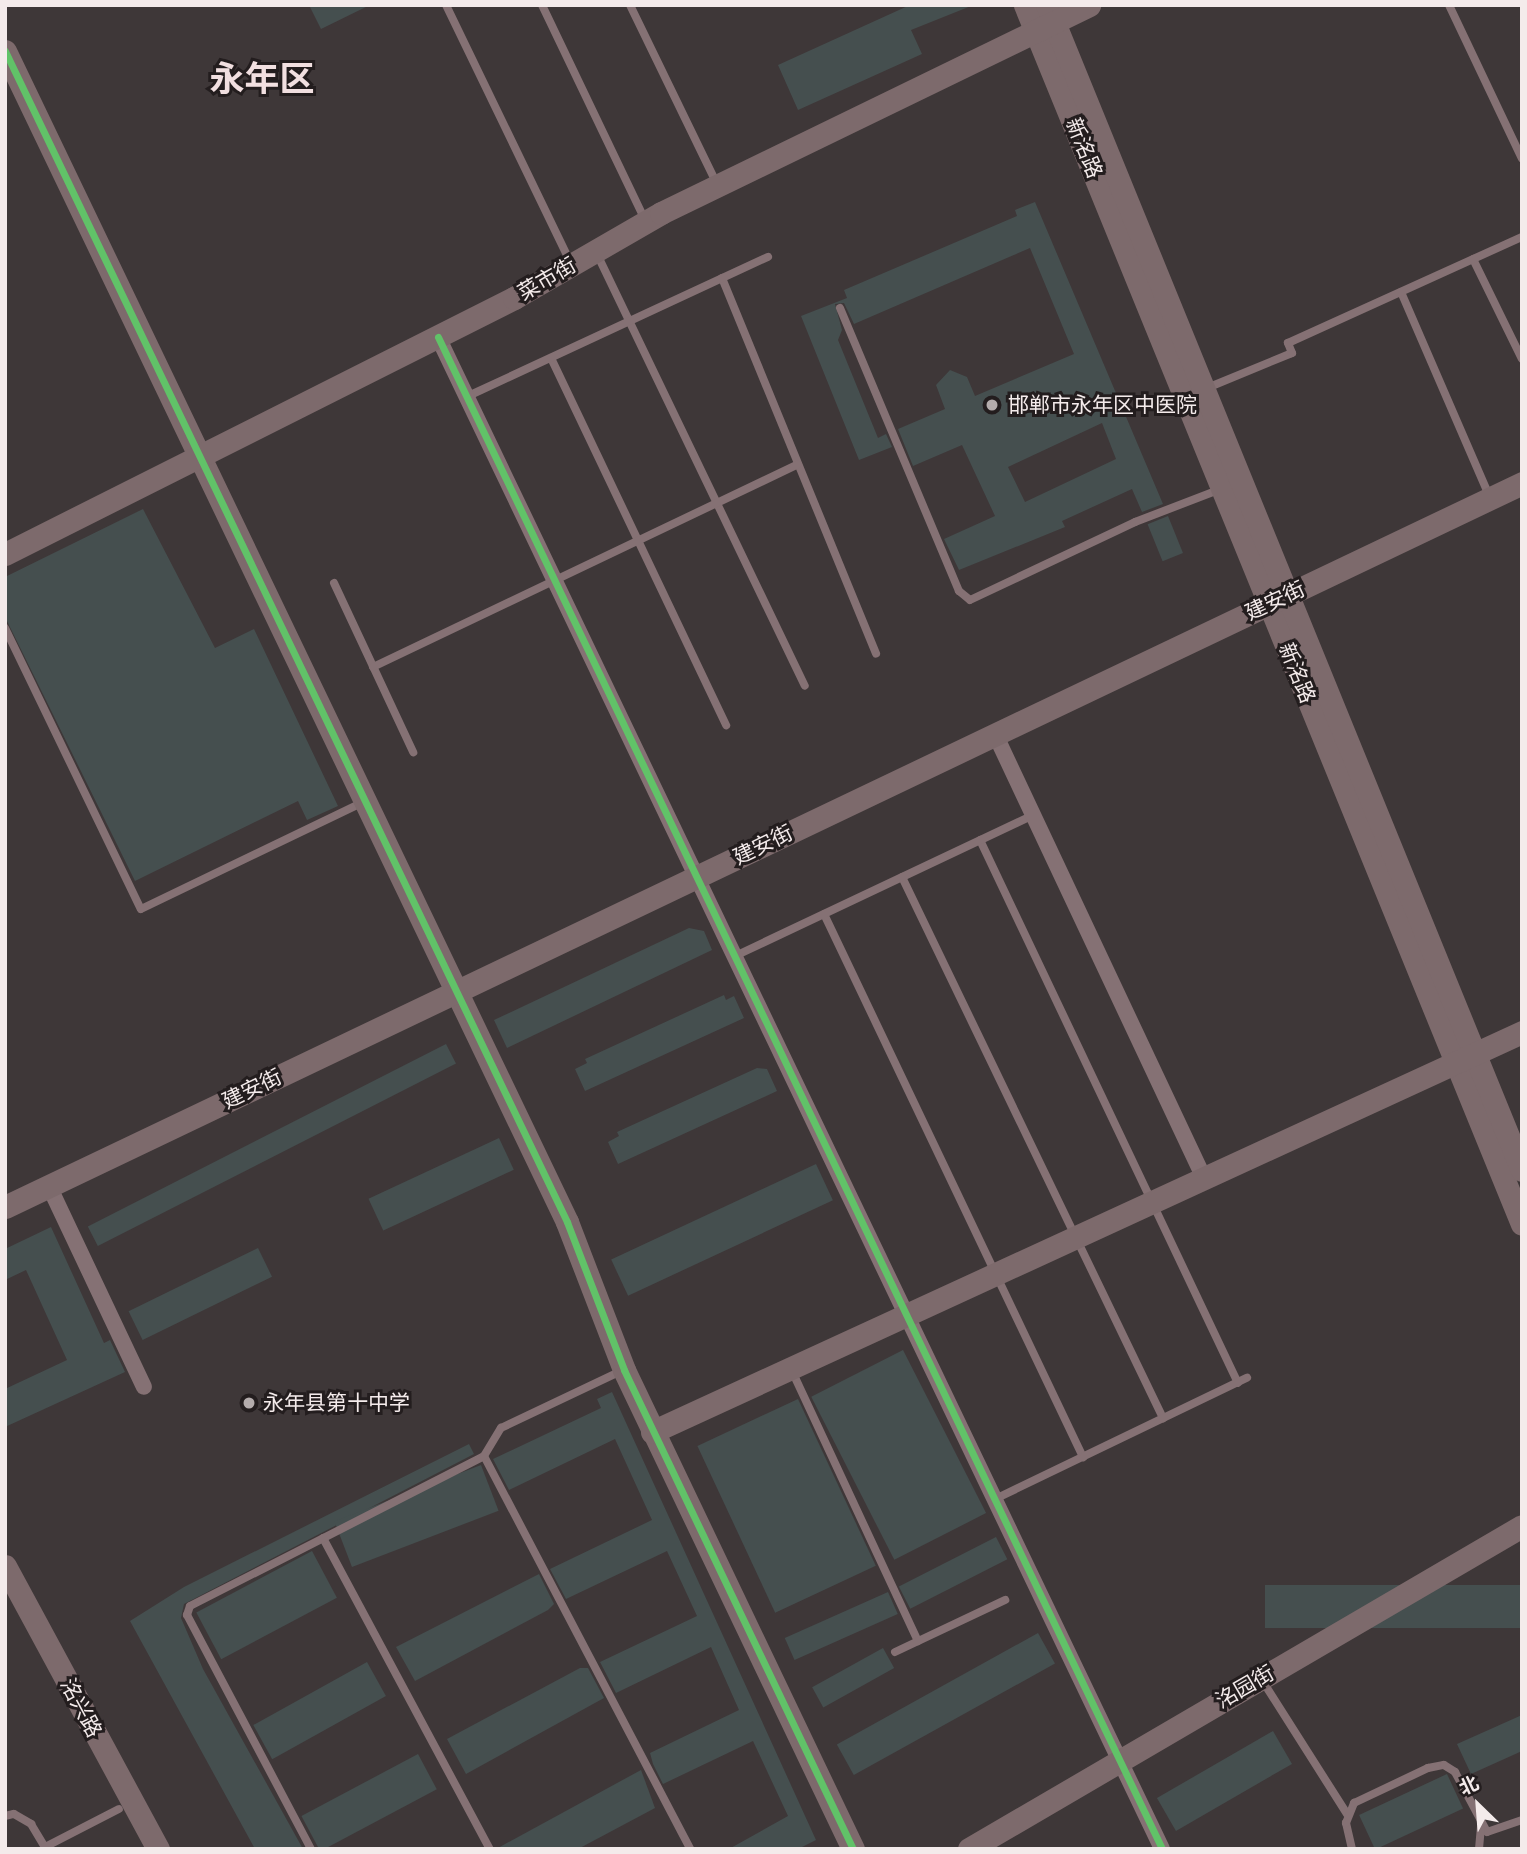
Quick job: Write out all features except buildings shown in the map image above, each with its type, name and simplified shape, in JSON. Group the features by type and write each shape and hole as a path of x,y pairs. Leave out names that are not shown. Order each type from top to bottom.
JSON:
{"street":[{"name":"新洺路","path":"1025,5 1046,19 1204,389 1278,599 1465,1058 1522,1224"},
{"name":"菜市街","path":"5,554 438,337 646,222 1046,19 1089,5"},
{"name":"新洺路","path":"1046,19 1222,488 1278,599"},
{"path":"5,51 363,802 567,1222 624,1370 652,1432 853,1849"},
{"path":"438,337 1162,1849"},
{"name":"建安街","path":"5,1207 1522,483"},
{"path":"995,734 1204,1178"},
{"path":"652,1432 1522,1032"},
{"name":"新洺路","path":"1465,1058 1522,1170"},
{"path":"49,1186 144,1387"},
{"name":"洺园街","path":"969,1849 1522,1526"},
{"name":"洺兴路","path":"5,1566 158,1849"},
{"name":"洺兴路","path":"5,1598 140,1849"}],"lane":[{"path":"446,5 572,265"},
{"path":"542,5 646,222"},
{"path":"630,5 718,186"},
{"path":"1450,5 1522,159"},
{"path":"1204,389 1292,353 1288,343 1522,237"},
{"path":"595,251 805,686"},
{"path":"466,397 768,257"},
{"path":"1473,259 1522,359"},
{"path":"722,278 876,654"},
{"path":"1401,292 1490,498"},
{"path":"840,308 959,591 970,600 1135,522 1222,488"},
{"path":"551,358 726,725"},
{"path":"373,667 797,465"},
{"path":"334,583 413,752"},
{"path":"5,628 141,909 363,802"},
{"path":"733,957 1033,815"},
{"path":"980,840 1238,1383"},
{"path":"902,877 1163,1418"},
{"path":"824,914 1083,1457"},
{"path":"790,1368 918,1641"},
{"path":"311,1849 187,1615 190,1606 484,1456 501,1428 624,1370"},
{"path":"993,1500 1247,1378"},
{"path":"484,1456 690,1849"},
{"path":"323,1538 490,1849"},
{"path":"895,1652 1004,1600"},
{"path":"1260,1678 1347,1814 1352,1849"},
{"path":"1347,1814 1359,1799 1444,1765 1455,1772 1481,1826 1479,1849"},
{"path":"5,1816 23,1818 46,1848 119,1809"},
{"path":"1481,1826 1495,1832 1522,1820"}],"cycle path":[{"path":"5,51 567,1222 624,1370 853,1849"},
{"path":"438,337 1162,1849"}],"place":[{"name":"邯郸市永年区中医院","path":"992,405"},
{"name":"永年县第十中学","path":"249,1403"}],"district":[{"name":"永年区","path":"262,80"}]}
